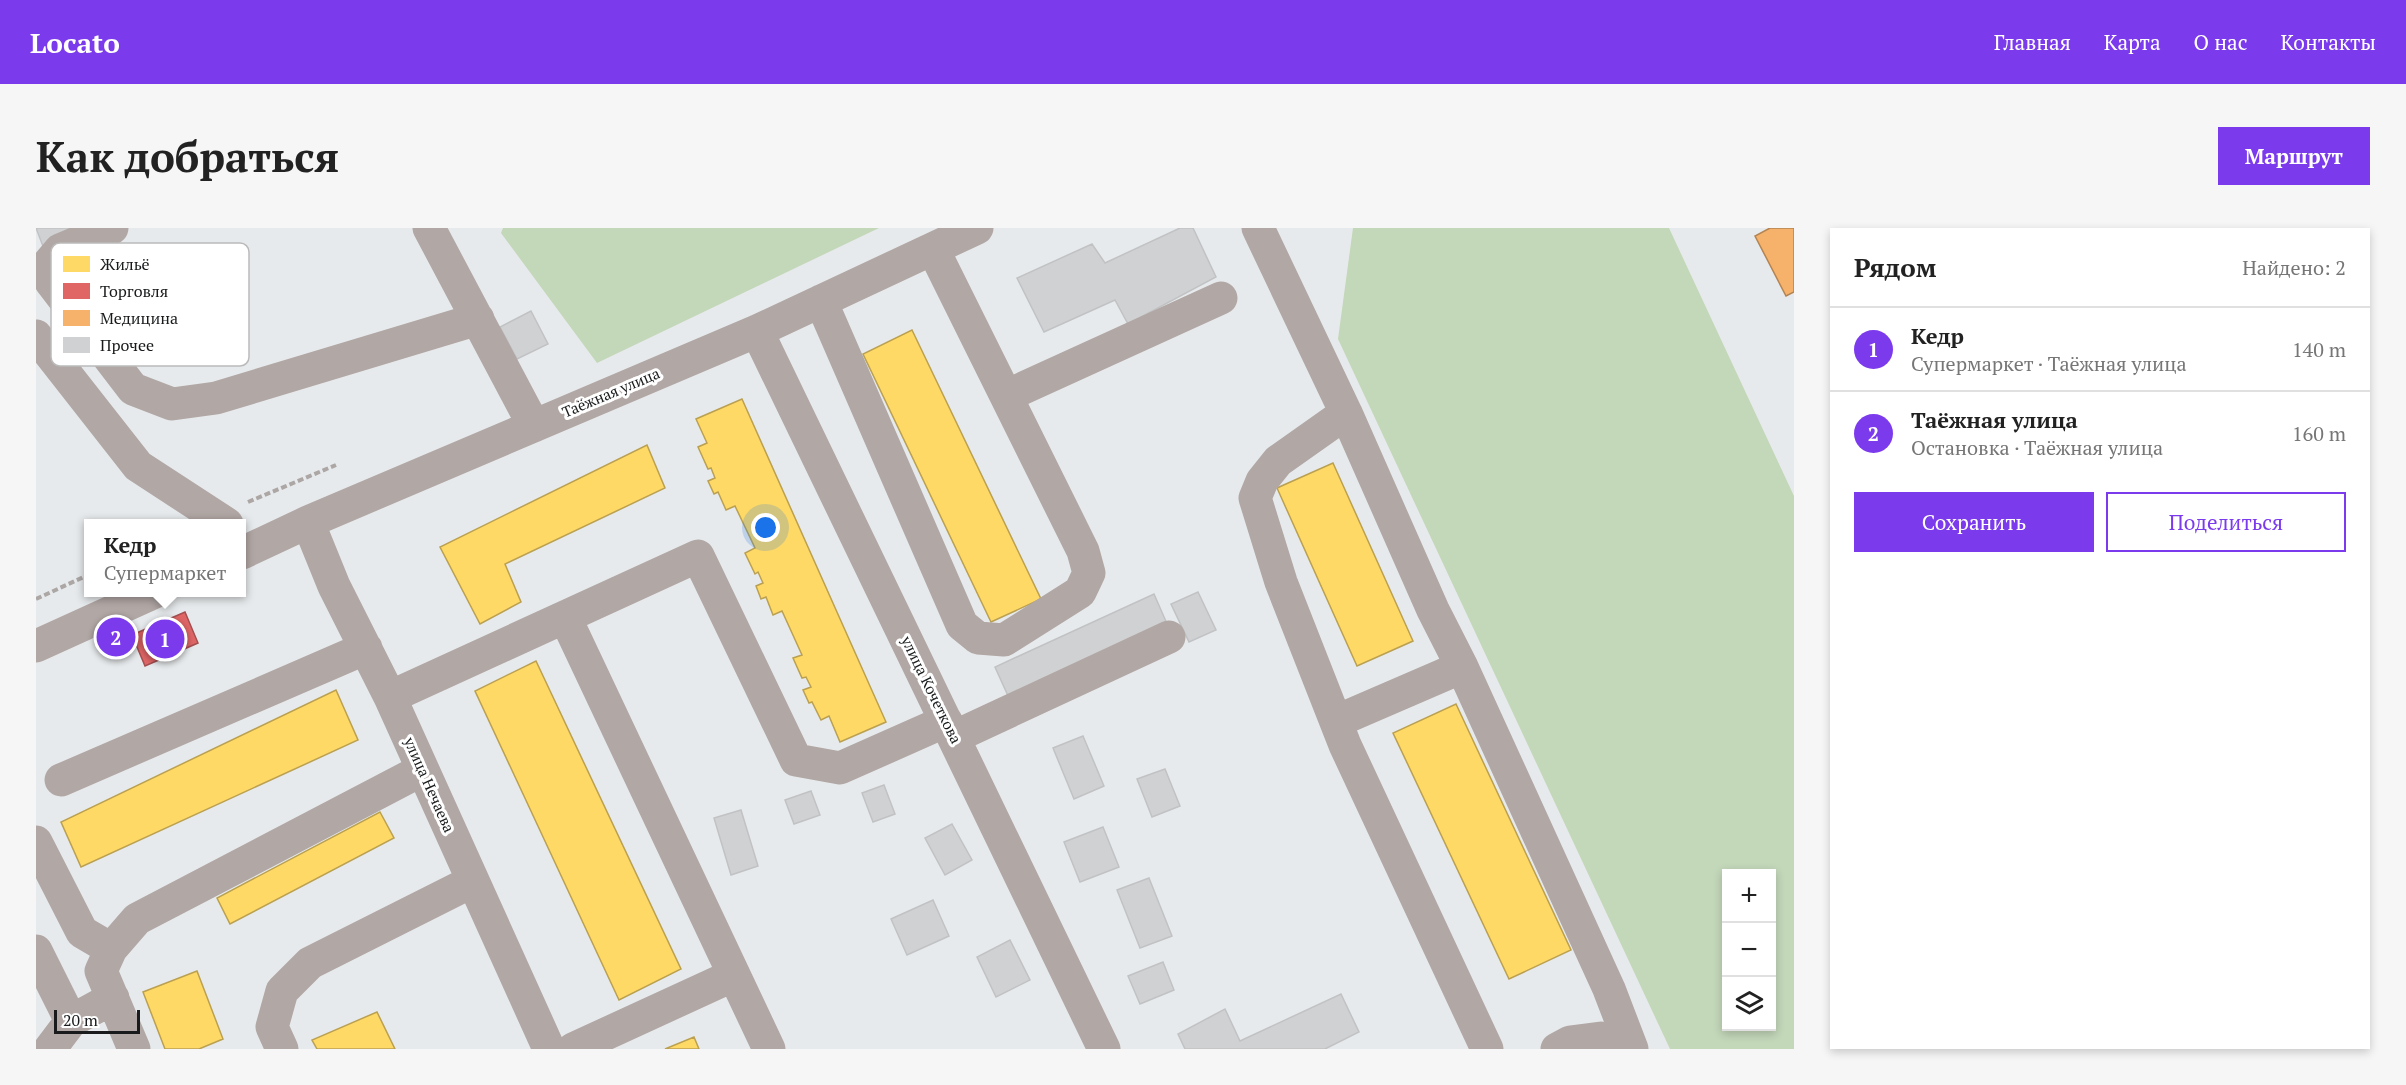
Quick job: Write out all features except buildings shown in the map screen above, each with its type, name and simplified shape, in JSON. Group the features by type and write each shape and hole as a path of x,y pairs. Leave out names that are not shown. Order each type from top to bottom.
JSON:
{"street":[{"path":"77,243 112,228"},
{"path":"429,228 534,426"},
{"name":"Таёжная улица","path":"246,532 308,522 757,331 977,228"},
{"path":"1258,228 1346,413 1433,610 1462,667 1609,990 1632,1049"},
{"path":"821,300 962,625 978,638 1004,640 1080,592 1089,573 1083,551 933,249"},
{"path":"42,258 51,282"},
{"path":"1006,396 1221,298"},
{"path":"115,366 133,389 172,404 216,398 478,320"},
{"name":"улица Кочеткова","path":"757,331 1104,1049"},
{"path":"36,336 51,355"},
{"path":"60,366 138,466 215,519"},
{"path":"1346,413 1278,461 1262,480 1255,498 1281,582 1345,746 1486,1049"},
{"name":"улица Нечаева","path":"308,522 334,586 390,697 549,1049"},
{"path":"390,697 698,556 796,760 840,768 950,729 1169,637"},
{"path":"36,646 144,597"},
{"path":"565,617 769,1049"},
{"path":"61,780 366,648"},
{"path":"1337,721 1462,667"},
{"path":"134,1049 101,971 111,949 137,919 422,770"},
{"path":"36,842 82,932 111,949"},
{"path":"282,1049 272,1027 282,991 310,963 473,881"},
{"path":"36,951 71,1021"},
{"path":"573,1049 734,975"},
{"path":"36,1023 49,1049 71,1021 113,998"},
{"path":"1557,1049 1570,1042 1601,1038 1621,1049"}],"path":[{"path":"246,528 336,465"},
{"path":"36,599 84,577"}],"green space":[{"path":"503,228 879,228 597,363 501,233"},
{"path":"1353,228 1669,228 1794,496 1794,1049 1670,1049 1338,339"}],"place":[{"name":"Таёжная улица","path":"116,637"},
{"name":"Кедр","path":"165,639"}]}
